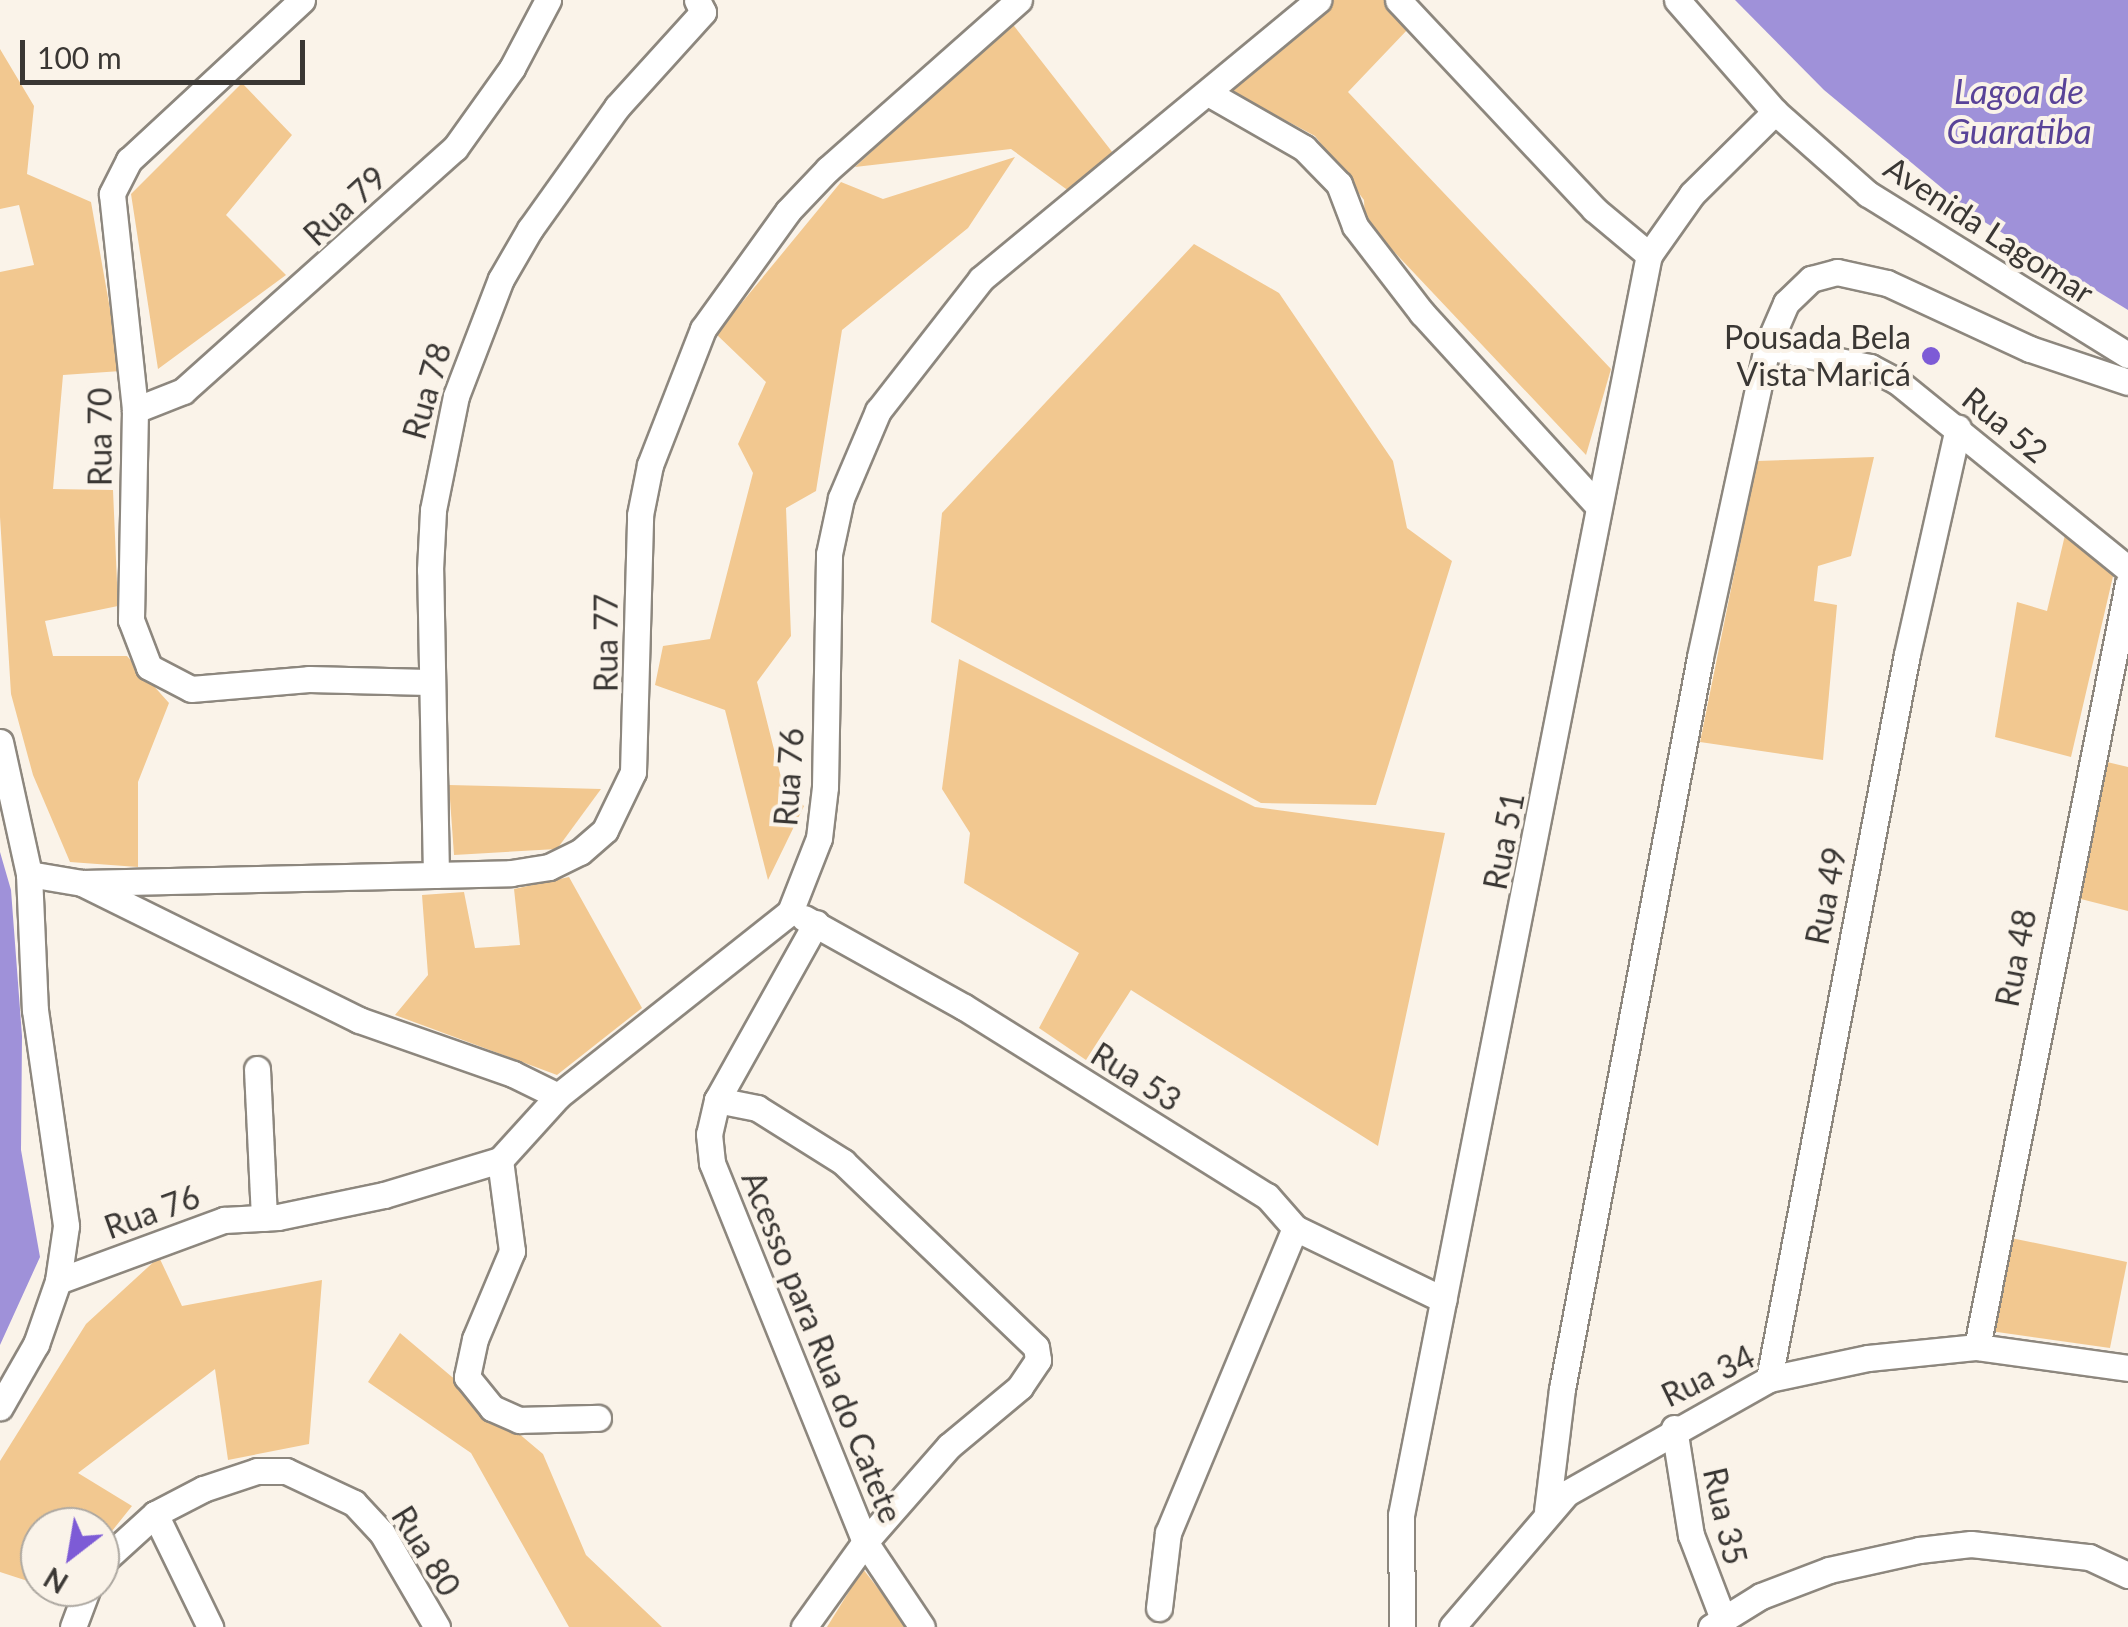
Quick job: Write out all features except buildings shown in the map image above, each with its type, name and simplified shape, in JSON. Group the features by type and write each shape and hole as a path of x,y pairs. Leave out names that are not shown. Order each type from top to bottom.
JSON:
{"street":[{"name":"Rua 70","path":"302,0 118,175 111,222 135,410 129,585 137,646 149,667 191,689 341,678 428,682"},
{"name":"Rua 79","path":"135,410 183,392 455,148 512,68 548,0"},
{"name":"Rua 77","path":"29,874 82,883 436,875 549,866 580,852 606,830 634,772 643,498 702,328 788,211 828,170 1019,0"},
{"name":"Rua 76","path":"790,912 818,838 829,554 860,446 905,372 981,279 1318,0"},
{"path":"1398,0 1594,209 1649,256"},
{"name":"Avenida Lagomar","path":"1677,0 1775,112 1868,194 1936,242 2128,355"},
{"name":"Rua 78","path":"436,875 428,682 433,510 456,396 501,279 567,173 706,4"},
{"path":"1208,93 1304,148 1339,184 1354,226 1422,314 1598,506"},
{"name":"Rua 51","path":"1402,1627 1401,1515 1649,256 1692,194 1775,112"},
{"path":"1547,1512 1562,1388 1700,657 1767,347 1786,303 1812,280 1837,272 1887,282 2030,349 2128,382"},
{"name":"Rua 52","path":"1767,347 1870,367 1958,428 2128,570"},
{"name":"Rua 49","path":"1769,1379 1907,654 1958,428"},
{"name":"Rua 48","path":"1978,1348 2023,1090 2128,584"},
{"path":"0,742 29,874 36,1010 66,1226 58,1282 36,1344 0,1407"},
{"path":"82,883 358,1020 513,1074 558,1096"},
{"path":"598,1418 520,1420 492,1408 467,1377 474,1339 512,1251 500,1160 558,1096 790,912"},
{"name":"Rua 53","path":"790,912 964,1006 1267,1196 1295,1228 1444,1300"},
{"name":"Acesso para Rua do Catete","path":"816,923 717,1100 709,1134 720,1190 866,1542 922,1627"},
{"path":"257,1069 264,1218"},
{"path":"717,1100 756,1108 843,1162 1036,1348 1038,1360 1020,1387 949,1446 866,1542 804,1627"},
{"name":"Rua 76","path":"58,1282 224,1220 264,1218 384,1194 500,1160"},
{"path":"1159,1608 1168,1533 1295,1228"},
{"name":"Rua 34","path":"1452,1627 1547,1512 1595,1473 1769,1379 1868,1358 1978,1348 2128,1368"},
{"name":"Rua 35","path":"1674,1428 1691,1535 1717,1622"},
{"name":"Rua 80","path":"120,1546 155,1514 257,1471 306,1477 368,1517 437,1627"},
{"path":"155,1514 210,1627"},
{"path":"1717,1622 1829,1570 1971,1544 2089,1557 2128,1575"}],"shaded area":[{"path":"1328,0 1384,0 1409,28 1348,92 1611,369 1586,455 1365,221 1364,200 1315,136 1227,89"},
{"path":"1011,22 1113,153 1073,194 1011,149 855,167"},
{"path":"0,49 34,106 27,174 91,202 121,371 63,375 53,489 113,490 118,606 45,621 53,656 127,656 169,703 138,782 138,867 70,862 33,775 11,694 0,517 0,272 34,265 19,205 0,209"},
{"path":"242,83 292,135 226,215 286,275 158,369 131,194"},
{"path":"1015,157 968,228 842,330 816,491 786,508 791,636 757,682 784,789 804,806 768,880 725,710 655,685 663,646 710,639 753,473 738,444 766,382 716,334 841,182 883,199"},
{"path":"1194,244 1279,293 1393,461 1407,528 1452,561 1376,805 1261,803 931,622 942,513"},
{"path":"1874,457 1851,556 1818,566 1814,601 1837,605 1823,760 1700,742 1757,461"},
{"path":"2065,535 2114,572 2071,757 1995,737 2017,602 2047,611"},
{"path":"959,659 1255,807 1445,833 1378,1146 1131,990 1086,1060 1039,1028 1079,953 964,883 970,833 942,789"},
{"path":"2107,762 2128,767 2128,911 2073,897"},
{"path":"449,785 601,789 557,849 454,855"},
{"path":"569,877 642,1008 557,1075 395,1015 428,975 422,895 464,892 475,948 520,945 514,889"},
{"path":"2011,1238 2127,1262 2110,1348 1990,1331"},
{"path":"159,1257 182,1306 322,1280 309,1444 228,1460 215,1369 78,1473 132,1506 120,1521 120,1507 20,1507 20,1578 0,1572 0,1461 86,1324"},
{"path":"400,1333 543,1454 586,1555 662,1627 569,1627 471,1453 368,1382"},
{"path":"863,1569 908,1627 827,1627"}],"water":[{"name":"Lagoa de Guaratiba","path":"1735,0 2128,0 2128,310 1978,218 1824,90"},
{"path":"0,852 11,890 22,1036 21,1150 40,1257 0,1345"}],"place":[{"name":"Pousada Bela Vista Maricá","path":"1931,356"}]}
